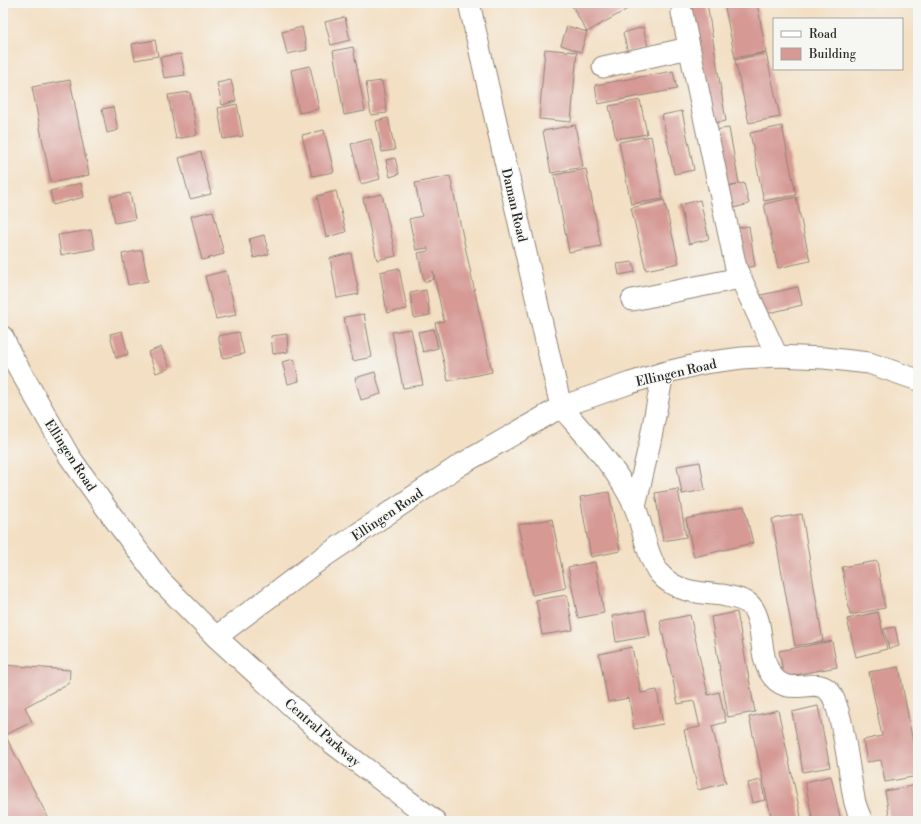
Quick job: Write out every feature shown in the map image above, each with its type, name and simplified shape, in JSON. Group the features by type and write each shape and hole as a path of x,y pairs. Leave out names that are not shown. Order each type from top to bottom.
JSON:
{"street":[{"name":"Daman Road","path":"468,3 561,407"},
{"path":"682,13 736,268 777,356"},
{"path":"603,67 689,48"},
{"path":"632,300 740,278"},
{"name":"Ellingen Road","path":"5,349 69,456 109,512 160,580 216,637 322,558 460,465 561,407 663,373 704,363 742,358 777,356 824,358 870,363 918,380"},
{"path":"635,507 650,442 663,373"},
{"path":"561,407 600,452 615,473 635,507 654,563 664,579 673,586 687,590 729,596 746,602 750,605 756,615 764,660 773,678 779,683 790,686 821,686 827,689 833,696 839,713 854,800 862,821"},
{"name":"Central Parkway","path":"216,637 332,743 435,821"}],"building":[{"path":"638,3 587,32 571,4"},
{"path":"707,3 726,121 707,124 688,4"},
{"path":"724,3 757,3 766,52 735,58"},
{"path":"345,17 350,40 331,45 325,22"},
{"path":"567,26 587,32 581,52 561,45"},
{"path":"302,27 307,50 287,54 282,32"},
{"path":"643,27 648,47 628,52 623,33"},
{"path":"155,40 158,56 135,60 132,44"},
{"path":"353,47 365,111 344,115 333,51"},
{"path":"545,49 577,52 571,122 539,119"},
{"path":"766,53 780,117 749,123 735,60"},
{"path":"181,54 185,75 164,78 160,57"},
{"path":"310,66 319,109 299,113 291,70"},
{"path":"673,71 677,89 598,104 595,85"},
{"path":"70,80 89,175 51,183 32,87"},
{"path":"231,80 236,101 222,105 217,83"},
{"path":"382,81 387,113 371,115 366,83"},
{"path":"190,92 197,135 176,139 168,95"},
{"path":"640,100 647,134 616,139 609,106"},
{"path":"237,104 243,136 223,139 218,108"},
{"path":"113,107 118,130 107,133 102,109"},
{"path":"682,111 694,170 674,174 662,115"},
{"path":"388,118 395,150 382,152 376,121"},
{"path":"575,125 583,167 551,173 543,131"},
{"path":"782,126 796,195 764,201 750,133"},
{"path":"729,128 739,184 744,183 749,204 730,209 725,188 737,185 722,187 714,130"},
{"path":"324,130 334,172 312,176 302,135"},
{"path":"651,136 663,199 631,204 619,142"},
{"path":"371,139 380,179 361,184 351,144"},
{"path":"201,152 211,194 190,199 179,158"},
{"path":"395,158 399,174 390,177 386,160"},
{"path":"586,169 601,246 569,252 554,175"},
{"path":"450,176 492,372 448,381 435,323 444,321 433,271 434,279 424,282 418,253 428,251 428,248 416,250 409,219 422,216 415,183"},
{"path":"81,183 84,197 53,205 50,191"},
{"path":"336,191 346,232 326,237 317,196"},
{"path":"130,193 135,219 115,223 110,197"},
{"path":"382,194 396,256 377,260 363,198"},
{"path":"796,197 810,261 778,268 764,204"},
{"path":"664,200 679,263 646,270 631,208"},
{"path":"700,200 709,239 689,244 680,205"},
{"path":"213,211 224,254 202,260 191,216"},
{"path":"749,226 755,266 738,269 732,229"},
{"path":"91,230 95,249 61,255 58,235"},
{"path":"264,235 269,254 254,258 249,239"},
{"path":"142,250 148,281 128,285 122,254"},
{"path":"351,253 359,294 337,298 330,258"},
{"path":"633,262 635,272 619,275 617,264"},
{"path":"399,268 407,309 387,313 380,272"},
{"path":"226,271 236,315 216,319 205,276"},
{"path":"798,287 802,305 761,315 756,296"},
{"path":"426,290 430,315 414,318 410,293"},
{"path":"364,314 372,357 353,361 344,317"},
{"path":"411,329 423,385 403,388 392,332"},
{"path":"434,329 438,348 423,352 418,332"},
{"path":"122,331 128,354 116,358 110,334"},
{"path":"239,332 244,354 223,358 218,336"},
{"path":"287,334 288,352 273,354 271,336"},
{"path":"161,347 170,368 156,373 148,352"},
{"path":"294,359 299,381 288,384 282,362"},
{"path":"375,372 381,394 361,400 355,378"},
{"path":"700,462 705,490 682,494 677,466"},
{"path":"678,489 686,537 663,541 655,493"},
{"path":"609,492 620,551 591,557 580,497"},
{"path":"744,506 753,543 694,557 686,519"},
{"path":"802,514 823,641 795,646 772,519"},
{"path":"552,519 566,588 532,595 518,525"},
{"path":"877,561 885,608 850,615 842,567"},
{"path":"595,562 604,613 578,618 568,567"},
{"path":"567,595 573,630 542,635 536,600"},
{"path":"645,610 650,636 616,642 612,616"},
{"path":"737,612 755,712 728,717 711,617"},
{"path":"878,612 887,649 856,657 847,619"},
{"path":"690,615 708,695 719,692 726,722 712,726 726,783 698,790 684,730 700,727 694,701 678,704 660,621"},
{"path":"895,627 899,646 889,649 884,629"},
{"path":"832,641 837,667 784,677 779,651"},
{"path":"632,647 641,693 657,690 663,724 634,729 629,698 608,702 599,654"},
{"path":"3,665 70,670 69,683 25,707 32,722 5,735 50,821 6,821 3,815"},
{"path":"899,667 918,776 885,782 881,760 867,762 863,740 882,736 869,672"},
{"path":"818,706 830,767 803,772 792,712"},
{"path":"778,710 802,821 772,821 749,717"},
{"path":"831,776 841,821 813,821 805,782"},
{"path":"761,780 765,800 752,803 748,783"},
{"path":"917,785 918,820 890,821 885,791"}]}
